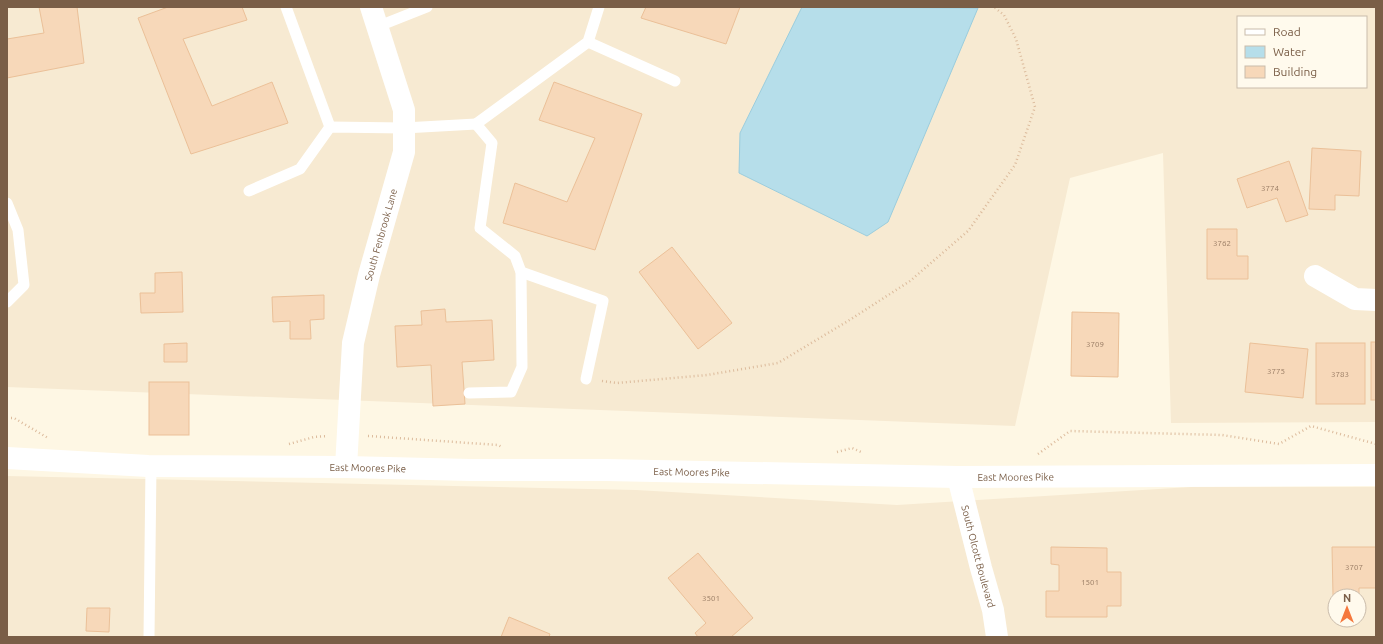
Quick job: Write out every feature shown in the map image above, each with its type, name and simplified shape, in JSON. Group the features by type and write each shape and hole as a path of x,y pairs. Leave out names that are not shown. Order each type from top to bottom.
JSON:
{"main road":[{"name":"South Fenbrook Lane","path":"346,467 353,342 369,275 404,152 404,110 375,17"},
{"path":"1315,276 1356,299 1376,300"},
{"name":"East Moores Pike","path":"7,458 151,466 346,467 471,470 614,470 958,477 1376,475"},
{"name":"South Olcott Boulevard","path":"958,477 993,610 997,637"}],"lane":[{"path":"286,7 330,127"},
{"path":"375,17 427,7"},
{"path":"330,127 404,128 476,124 588,42 600,7"},
{"path":"588,42 675,81"},
{"path":"468,393 510,392 522,367 521,272 515,256 480,228 492,143 476,124"},
{"path":"249,190 300,169 330,127"},
{"path":"7,203 18,230 24,285 7,302"},
{"path":"521,272 603,301 586,379"},
{"path":"149,637 151,466"}],"path":[{"path":"586,379 617,383 707,374 778,363 848,321 910,281 968,231 1015,165 1035,107 1016,38 1004,15 994,7"},
{"path":"7,418 14,418 54,441"},
{"path":"1035,456 1070,430 1222,435 1279,444 1311,426 1376,444"},
{"path":"285,445 314,437 348,435 387,436 498,445 504,448"},
{"path":"829,453 852,448 866,454"}],"shaded area":[{"path":"7,7 1376,7 1376,422 1171,423 1163,153 1070,178 1015,426 7,387"},
{"path":"7,476 636,490 897,505 1191,487 1376,487 1376,637 7,637"}],"water":[{"path":"802,7 978,8 888,222 867,236 739,173 740,133"}],"building":[{"path":"39,7 77,7 84,63 7,78 7,39 44,33"},
{"path":"168,7 242,7 247,20 183,39 212,106 272,82 288,123 191,154 138,18"},
{"path":"646,7 740,7 726,44 641,18"},
{"path":"554,82 642,114 595,250 503,223 515,183 567,202 595,138 539,120"},
{"path":"1312,148 1361,151 1359,196 1335,195 1335,210 1309,209"},
{"path":"1289,161 1308,215 1286,222 1277,198 1247,208 1237,179"},
{"path":"1207,229 1237,229 1237,256 1248,256 1248,279 1207,279"},
{"path":"672,247 732,323 698,349 639,272"},
{"path":"182,272 183,312 141,313 140,293 155,293 155,273"},
{"path":"324,295 324,319 310,320 311,339 290,339 290,321 273,322 272,297"},
{"path":"445,309 446,322 492,320 494,360 462,362 465,404 433,406 431,365 397,367 395,326 422,325 421,311"},
{"path":"1072,312 1119,313 1118,377 1071,376"},
{"path":"1371,342 1376,342 1376,400 1371,400"},
{"path":"187,343 187,362 164,362 164,344"},
{"path":"1250,343 1308,349 1303,398 1245,392"},
{"path":"1316,343 1365,343 1365,404 1316,404"},
{"path":"149,382 189,382 189,435 149,435"},
{"path":"1051,547 1107,548 1107,572 1121,572 1121,606 1107,606 1107,617 1046,617 1046,591 1059,591 1059,565 1051,564"},
{"path":"1332,547 1376,547 1376,588 1333,588"},
{"path":"698,553 753,618 731,637 698,637 695,633 706,623 668,578"},
{"path":"87,608 110,608 109,632 86,631"},
{"path":"509,617 550,634 549,637 501,637"}]}
